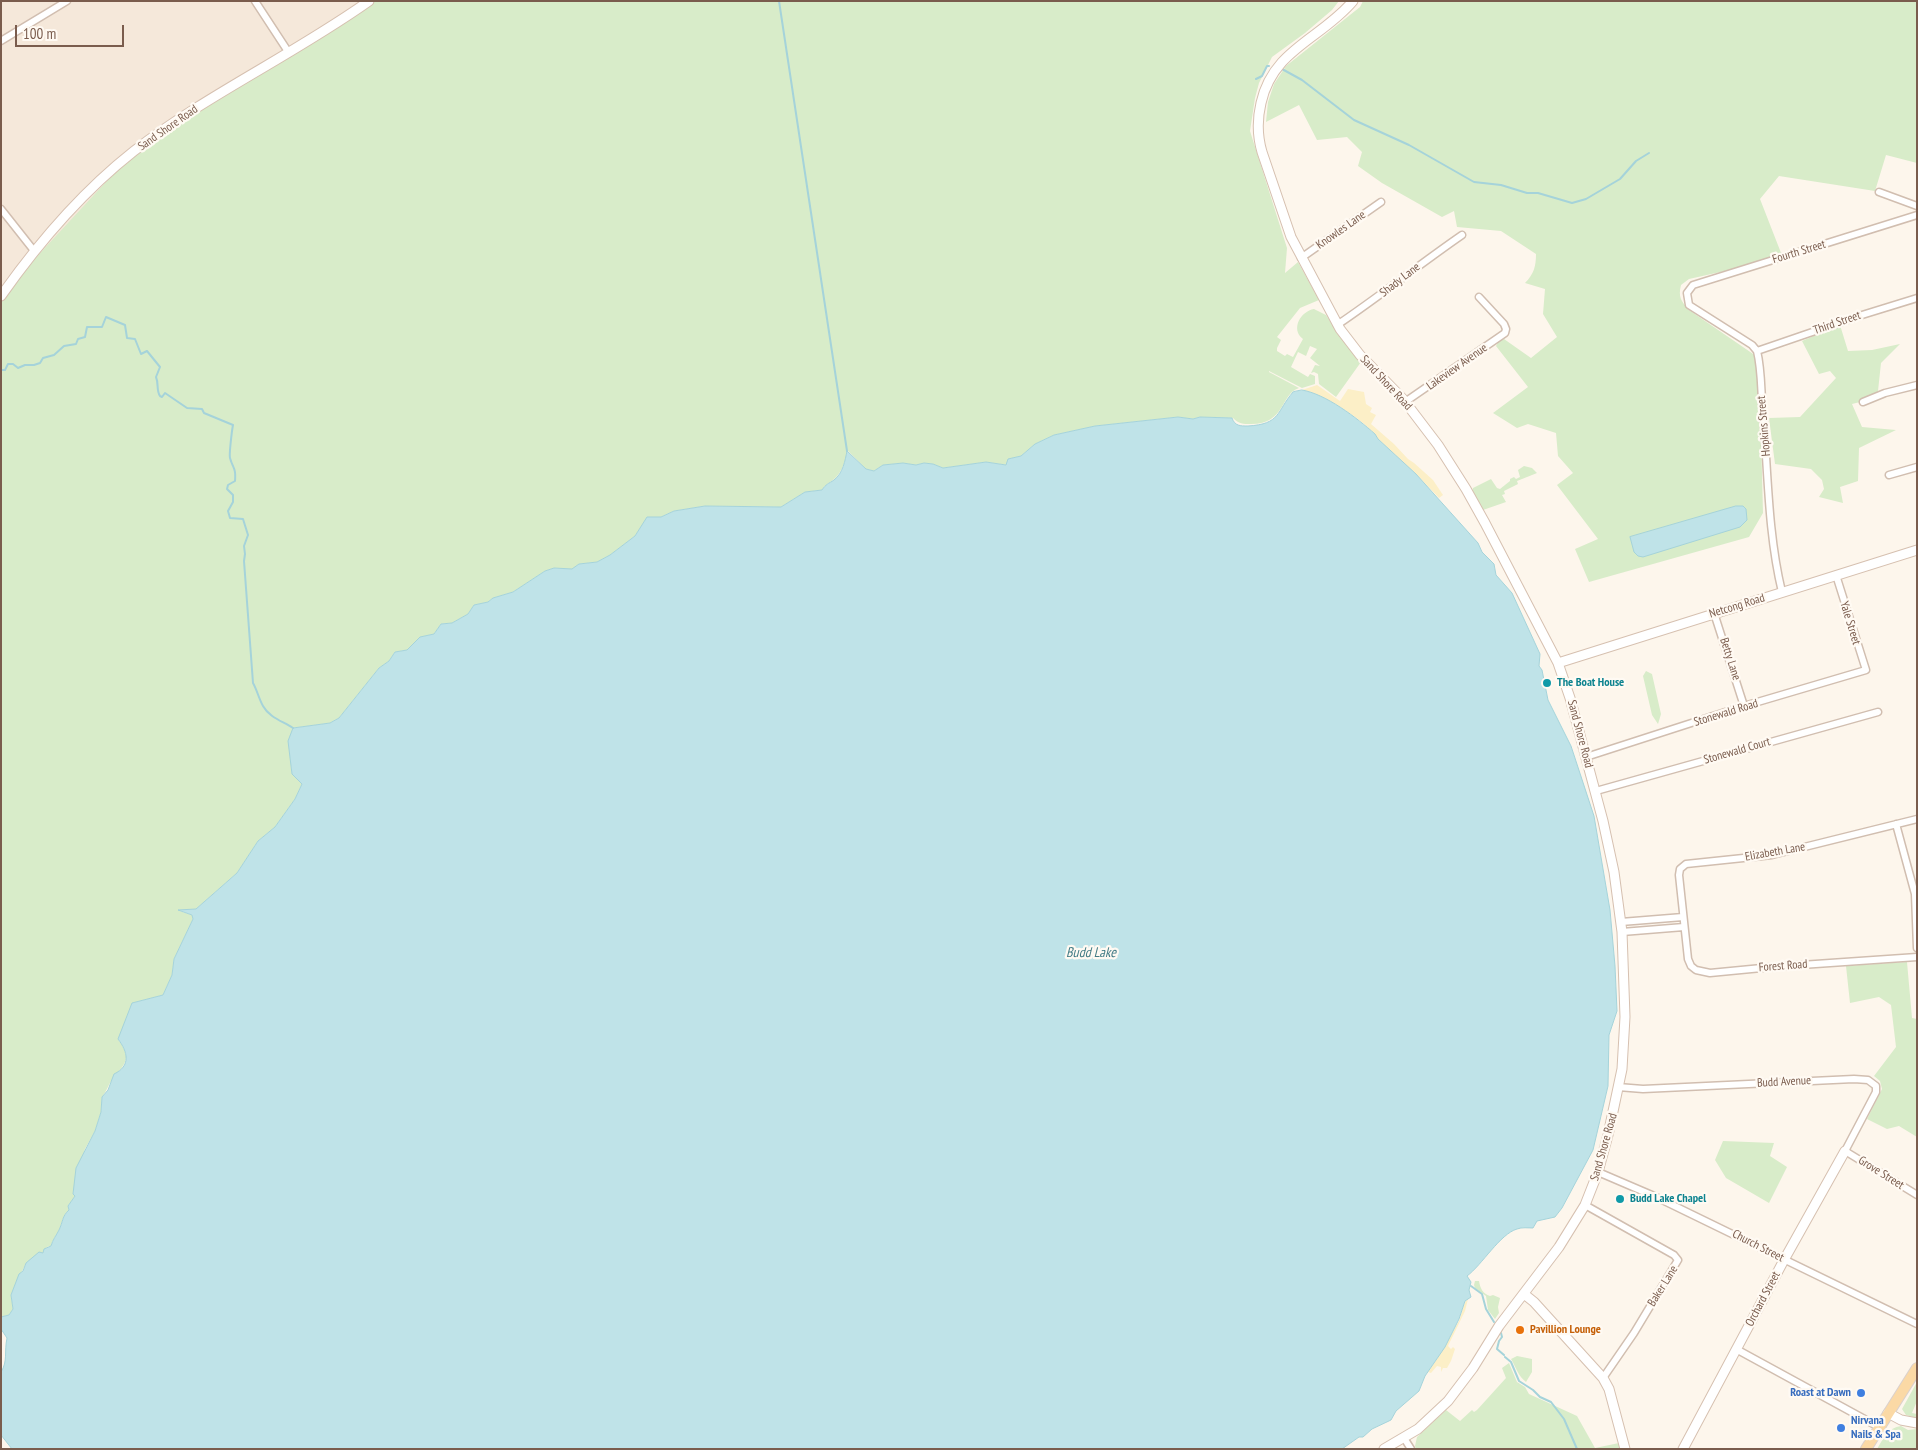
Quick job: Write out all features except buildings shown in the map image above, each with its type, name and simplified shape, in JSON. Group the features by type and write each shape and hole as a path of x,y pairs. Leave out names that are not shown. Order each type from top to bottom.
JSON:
{"main road":[{"path":"1866,1449 1917,1368"}],"street":[{"path":"1,41 67,1"},
{"path":"255,1 289,54"},
{"name":"Sand Shore Road","path":"2,293 82,197 134,151 218,94 289,54 370,1"},
{"name":"Sand Shore Road","path":"1353,1 1334,20 1283,59 1274,70 1266,87 1258,117 1258,138 1263,157 1287,227 1301,258 1337,325 1353,346 1406,402 1438,445 1466,489 1558,663 1570,698 1596,791 1614,872 1622,932 1626,1017 1625,1040 1612,1119 1598,1172 1585,1205 1559,1247 1502,1322 1473,1368 1448,1401 1426,1423 1384,1449"},
{"path":"1879,192 1917,206"},
{"name":"Knowles Lane","path":"1301,258 1381,202"},
{"path":"1,209 35,252"},
{"name":"Fourth Street","path":"1757,351 1752,345 1687,302 1686,296 1693,285 1917,215"},
{"name":"Shady Lane","path":"1337,325 1462,235"},
{"name":"Lakeview Avenue","path":"1406,402 1506,330 1504,324 1479,297"},
{"name":"Third Street","path":"1757,351 1917,298"},
{"name":"Hopkins Street","path":"1757,351 1771,524 1774,552 1782,592"},
{"path":"1864,402 1917,384"},
{"path":"1889,475 1917,467"},
{"name":"Netcong Road","path":"1558,663 1917,550"},
{"name":"Yale Street","path":"1836,575 1866,670"},
{"name":"Betty Lane","path":"1714,613 1744,706"},
{"name":"Stonewald Road","path":"1586,757 1744,706 1866,670"},
{"name":"Stonewald Court","path":"1596,791 1878,712"},
{"name":"Elizabeth Lane","path":"1684,927 1679,875 1680,869 1685,865 1772,855 1917,819"},
{"path":"1896,824 1915,894 1917,948"},
{"path":"1621,922 1683,916"},
{"path":"1622,932 1684,927"},
{"name":"Forest Road","path":"1684,927 1690,964 1696,970 1705,973 1917,957"},
{"name":"Budd Avenue","path":"1618,1087 1643,1088 1854,1079 1870,1081 1876,1086 1876,1092 1845,1151"},
{"name":"Grove Street","path":"1845,1151 1917,1195"},
{"name":"Orchard Street","path":"1683,1449 1784,1260 1845,1151"},
{"name":"Church Street","path":"1598,1172 1662,1200 1917,1324"},
{"name":"Baker Lane","path":"1585,1205 1674,1255 1678,1260 1634,1333 1603,1378"},
{"path":"1524,1294 1534,1302 1603,1378 1609,1389 1625,1449"},
{"path":"1736,1350 1879,1427"},
{"path":"1888,1413 1901,1420 1917,1423"},
{"path":"1404,1438 1411,1449"}],"shaded area":[{"path":"1,1 363,1 4,291 1,288"}],"green space":[{"path":"363,1 1339,1 1332,10 1305,33 1272,57 1259,83 1250,131 1287,248 1285,273 1298,262 1319,300 1300,308 1277,337 1281,340 1277,351 1285,356 1287,354 1293,357 1303,339 1297,330 1299,321 1305,313 1314,309 1326,315 1346,345 1361,362 1336,397 1319,384 1318,374 1311,373 1315,365 1320,366 1310,358 1317,349 1310,346 1306,356 1298,352 1291,367 1308,377 1310,374 1315,376 1315,384 1302,388 1269,371 1299,388 1288,396 1277,414 1262,423 1243,424 1233,418 1200,417 1193,419 1178,417 1095,426 1054,435 1035,444 1021,456 1009,459 1007,465 986,462 943,468 933,464 924,463 916,465 903,463 883,465 874,471 866,469 848,451 839,474 822,490 805,492 781,507 705,506 674,511 661,517 648,517 635,536 610,555 597,562 579,564 572,570 554,568 545,571 513,592 493,598 488,602 474,605 468,614 452,623 441,624 434,634 420,637 407,650 395,652 389,661 379,668 339,718 330,723 293,728 290,753 292,773 302,784 295,799 275,827 258,841 237,873 196,909 180,911 192,915 193,919 174,959 172,975 163,995 133,1003 118,1039 123,1046 126,1061 102,1097 101,1112 95,1131 85,1149 73,1194 75,1196 68,1206 69,1210 51,1246 26,1263 11,1295 13,1309 9,1315 1,1317 1,288 5,291 130,156"},
{"path":"1363,1 1917,1 1917,163 1886,155 1875,191 1779,176 1760,199 1783,258 1689,279 1681,285 1681,299 1689,310 1759,358 1763,513 1749,537 1589,582 1575,549 1598,539 1557,485 1573,473 1558,456 1556,433 1528,424 1517,428 1493,413 1528,387 1496,346 1499,341 1504,339 1531,358 1557,337 1543,314 1545,289 1525,283 1534,270 1536,254 1501,231 1457,227 1454,211 1442,217 1382,183 1358,166 1362,152 1347,137 1317,140 1299,105 1266,122 1268,102 1274,84 1286,66 1360,7"},
{"path":"1840,325 1848,351 1872,350 1900,344 1881,363 1878,391 1864,401 1852,404 1862,427 1896,430 1859,448 1858,481 1840,487 1843,503 1819,497 1824,489 1822,480 1811,469 1775,464 1769,418 1800,417 1836,378 1830,371 1819,374 1802,341"},
{"path":"1524,466 1532,468 1537,473 1517,481 1518,484 1504,491 1505,494 1502,495 1506,502 1483,510 1472,492 1473,488 1491,479 1497,488 1500,489 1510,479 1520,477 1518,470"},
{"path":"1646,671 1652,674 1661,714 1658,724 1652,715 1643,676"},
{"path":"1907,962 1912,1018 1917,1019 1917,1137 1899,1126 1887,1129 1867,1119 1882,1089 1880,1081 1874,1076 1896,1047 1891,1005 1879,997 1850,1003 1846,966"},
{"path":"1723,1141 1774,1143 1770,1156 1787,1167 1769,1203 1726,1178 1715,1160"},
{"path":"1475,1281 1479,1281 1485,1294 1500,1298 1499,1313 1495,1319 1488,1310 1486,1296 1475,1288"},
{"path":"1517,1356 1532,1359 1532,1372 1526,1382 1511,1359"},
{"path":"1509,1363 1517,1382 1525,1387 1529,1394 1577,1416 1595,1448 1619,1443 1621,1449 1416,1449 1417,1437 1446,1410 1460,1421 1472,1410 1474,1412 1477,1410 1506,1378 1502,1368"},
{"path":"1917,1382 1917,1401 1912,1413 1917,1414 1917,1418 1906,1415 1902,1409"},
{"path":"1901,1426 1908,1430 1917,1429 1917,1449 1877,1449 1890,1431"}],"sand":[{"path":"1317,385 1340,401 1348,389 1364,392 1366,404 1372,408 1370,412 1376,415 1371,424 1433,480 1443,495 1439,498 1355,417 1321,397 1302,390"},
{"path":"1468,1299 1465,1311 1448,1346 1451,1349 1453,1347 1455,1349 1451,1361 1447,1368 1443,1368 1441,1372 1441,1367 1437,1366 1431,1373 1428,1372 1459,1321 1463,1306"}],"water":[{"name":"Budd Lake","path":"1302,390 1331,401 1375,434 1416,474 1478,543 1482,552 1494,564 1496,575 1512,593 1540,654 1539,666 1542,670 1548,700 1571,746 1594,816 1610,910 1615,966 1617,1011 1609,1035 1608,1086 1593,1150 1562,1208 1555,1217 1537,1221 1533,1228 1521,1228 1511,1232 1467,1276 1471,1282 1469,1290 1471,1297 1465,1301 1459,1319 1445,1347 1425,1376 1419,1391 1396,1411 1391,1420 1372,1429 1363,1437 1359,1437 1342,1449 12,1449 1,1435 1,1372 5,1360 7,1338 1,1329 1,1317 9,1315 13,1309 11,1295 19,1274 23,1271 26,1263 39,1252 43,1253 44,1249 51,1246 69,1210 68,1206 75,1196 73,1194 76,1168 95,1131 101,1112 102,1097 108,1090 114,1074 125,1063 126,1054 118,1039 132,1003 163,995 172,975 174,959 193,919 192,915 178,910 196,909 237,873 258,841 275,827 295,799 302,784 292,774 288,741 293,728 330,723 339,718 379,668 389,661 395,652 407,650 420,637 434,634 441,624 452,623 468,614 474,605 488,602 493,598 513,592 545,571 554,568 572,569 579,564 597,562 610,555 635,536 647,517 661,517 674,511 705,506 781,507 805,492 822,490 834,480 842,470 847,451 866,469 874,471 883,465 903,463 916,465 924,463 933,464 943,468 986,462 1006,465 1008,459 1021,456 1035,444 1054,435 1095,426 1178,417 1193,419 1200,417 1232,418 1240,426 1267,423 1276,416 1293,392"},
{"path":"1736,506 1743,506 1746,509 1747,520 1740,527 1643,557 1638,556 1634,552 1630,537"}],"waterway":[{"path":"779,1 847,451"},
{"path":"1256,79 1262,76 1267,66 1269,66"},
{"path":"1282,69 1302,80 1354,120 1409,145 1474,182 1501,185 1572,203 1586,199 1620,179 1636,161 1649,153"},
{"path":"1,370 5,370 8,364 13,364 18,368 40,363 43,358 54,355 64,346 76,344 78,339 85,337 87,327 102,327 106,317 125,325 127,338 135,339 141,354 147,351 160,367 156,377 160,396 162,397 165,393 187,408 202,409 204,413 233,425 230,456 235,470 235,481 228,485 227,489 233,495 233,502 228,511 230,518 243,519 248,535 244,546 244,561 253,683 266,710 272,716 293,728"},
{"path":"1471,1286 1482,1294 1486,1309 1494,1322"},
{"path":"1501,1333 1502,1337 1497,1349 1504,1355"},
{"path":"1505,1357 1511,1362 1519,1381 1540,1397 1551,1402 1564,1419 1577,1449"}],"place":[{"name":"The Boat House","path":"1547,683"},
{"name":"Budd Lake Chapel","path":"1620,1199"},
{"name":"Pavillion Lounge","path":"1520,1330"},
{"name":"Roast at Dawn","path":"1861,1393"},
{"name":"Nirvana Nails & Spa","path":"1841,1428"}]}
